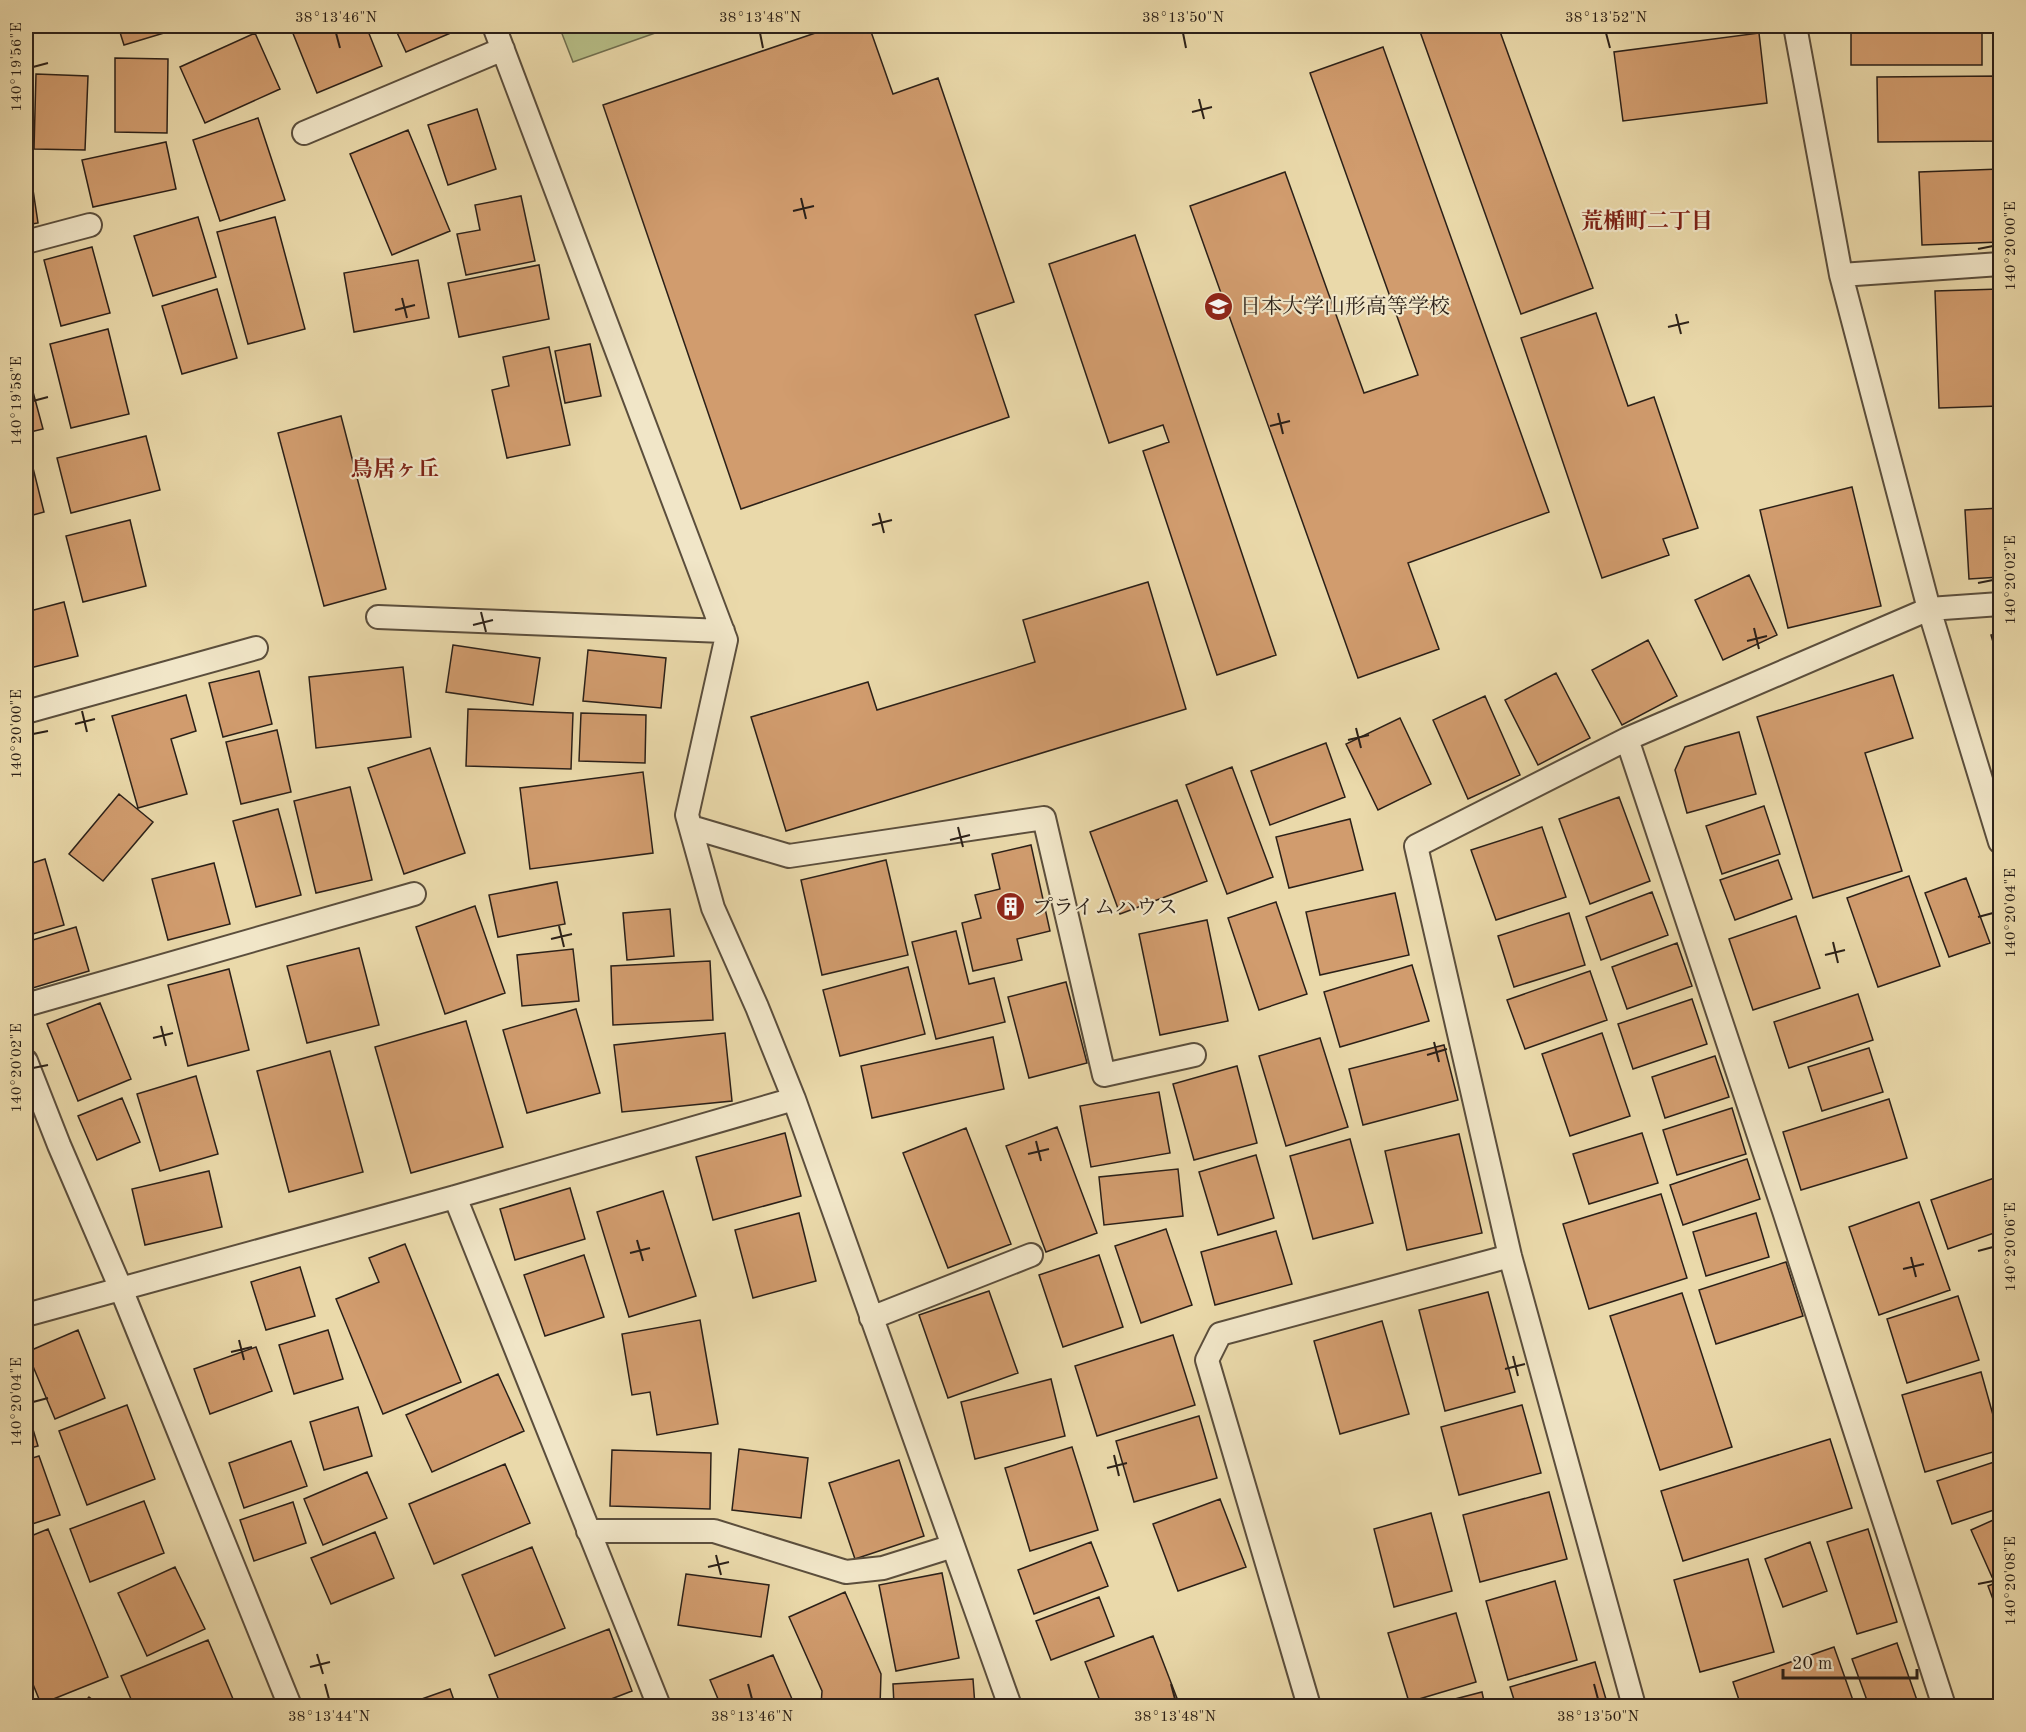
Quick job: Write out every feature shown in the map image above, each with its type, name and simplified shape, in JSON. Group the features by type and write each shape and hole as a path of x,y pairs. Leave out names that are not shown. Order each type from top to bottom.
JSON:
{"lane":[{"path":"494,26 726,640 687,815 713,908 794,1099 1010,1707"},
{"path":"1795,26 1841,275 1929,609 2001,842"},
{"path":"304,133 503,49"},
{"path":"26,242 90,225"},
{"path":"1841,275 2001,264"},
{"path":"1634,1707 1510,1256 1416,846 1627,739 1929,609 2001,604"},
{"path":"378,617 723,631"},
{"path":"26,712 256,648"},
{"path":"1627,739 1784,1211 1944,1707"},
{"path":"691,827 789,856 1044,818 1104,1075 1194,1055"},
{"path":"26,1005 414,894"},
{"path":"26,1061 290,1707"},
{"path":"26,1315 455,1197 794,1099"},
{"path":"455,1197 659,1707"},
{"path":"871,1318 1031,1255"},
{"path":"1309,1707 1207,1360 1220,1334 1510,1256"},
{"path":"588,1531 714,1531 846,1572 883,1568 952,1546"}],"green space":[{"path":"559,26 675,26 573,62"}],"building":[{"path":"118,26 173,26 174,30 124,45"},
{"path":"290,26 366,26 382,66 317,93"},
{"path":"394,26 459,26 460,29 406,52"},
{"path":"836,26 869,26 893,94 938,78 1014,302 975,315 1009,417 741,509 603,105"},
{"path":"1418,26 1498,26 1593,288 1521,314"},
{"path":"1851,26 1982,26 1982,65 1851,65"},
{"path":"255,33 280,89 205,123 180,67"},
{"path":"1759,33 1767,103 1623,121 1614,52"},
{"path":"1383,47 1549,512 1408,563 1439,649 1358,678 1190,206 1285,172 1364,393 1418,375 1310,73"},
{"path":"115,58 168,59 167,133 115,132"},
{"path":"36,74 88,76 85,150 34,149"},
{"path":"2000,76 2000,141 1878,142 1877,77"},
{"path":"477,109 496,169 448,185 428,125"},
{"path":"258,118 285,200 220,221 193,140"},
{"path":"408,130 450,231 392,255 350,154"},
{"path":"166,142 176,189 93,207 82,160"},
{"path":"2000,169 2000,242 1922,245 1919,172"},
{"path":"26,170 30,170 38,223 26,225"},
{"path":"521,196 535,261 466,275 457,234 480,230 475,205"},
{"path":"198,217 216,277 153,296 134,236"},
{"path":"275,217 305,329 248,344 217,232"},
{"path":"1135,235 1276,655 1217,675 1143,451 1169,442 1163,425 1109,443 1049,264"},
{"path":"92,247 110,313 61,326 44,260"},
{"path":"418,260 429,318 354,332 344,273"},
{"path":"539,265 549,319 459,337 448,283"},
{"path":"217,289 237,358 182,374 162,306"},
{"path":"2000,289 2000,406 1939,408 1935,291"},
{"path":"1596,313 1628,406 1654,397 1698,528 1663,539 1669,555 1602,578 1521,338"},
{"path":"108,329 129,414 71,428 50,344"},
{"path":"590,344 601,396 565,403 555,351"},
{"path":"549,347 570,445 507,458 492,390 509,386 503,357"},
{"path":"26,366 43,429 26,433"},
{"path":"341,416 386,589 324,606 278,433"},
{"path":"146,436 160,490 71,513 57,458"},
{"path":"29,452 44,512 26,517 26,453"},
{"path":"1852,487 1881,606 1788,628 1760,510"},
{"path":"2000,508 2000,577 1969,579 1965,510"},
{"path":"130,520 146,586 83,602 66,536"},
{"path":"1749,575 1777,635 1723,660 1695,600"},
{"path":"1148,582 1186,709 786,831 751,717 868,682 877,710 1035,662 1023,620"},
{"path":"64,602 78,656 26,669 26,612"},
{"path":"2000,633 2000,666 1991,635"},
{"path":"1648,640 1677,696 1622,725 1592,670"},
{"path":"453,645 540,658 533,705 446,692"},
{"path":"588,650 666,658 661,708 583,701"},
{"path":"403,667 411,737 316,748 309,677"},
{"path":"259,671 272,724 223,737 209,683"},
{"path":"1556,673 1590,738 1538,765 1505,700"},
{"path":"1893,675 1913,738 1865,753 1902,871 1813,898 1757,717"},
{"path":"186,695 196,731 171,739 187,794 138,808 112,716"},
{"path":"1485,696 1520,775 1468,799 1433,720"},
{"path":"468,709 573,713 571,769 466,766"},
{"path":"581,713 646,715 645,763 579,761"},
{"path":"1400,718 1431,784 1378,810 1346,744"},
{"path":"277,730 291,792 241,804 226,742"},
{"path":"1739,732 1756,794 1687,813 1675,770 1685,747"},
{"path":"1326,743 1345,797 1270,825 1251,771"},
{"path":"430,748 465,853 404,874 368,768"},
{"path":"1232,767 1273,877 1227,894 1186,785"},
{"path":"643,772 653,853 530,869 520,788"},
{"path":"350,787 372,880 316,893 294,801"},
{"path":"119,794 153,822 103,881 69,854"},
{"path":"1619,797 1650,881 1590,904 1559,819"},
{"path":"1177,800 1207,881 1120,914 1090,832"},
{"path":"1764,806 1780,854 1722,874 1706,826"},
{"path":"278,809 301,895 256,907 233,821"},
{"path":"1350,819 1363,870 1289,888 1276,837"},
{"path":"1542,827 1566,897 1496,920 1471,850"},
{"name":"プライムハウス","path":"1031,845 1050,931 1017,939 1022,960 973,971 962,923 981,918 975,895 1000,889 992,854"},
{"path":"45,859 64,925 26,936 26,865"},
{"path":"886,860 908,955 822,975 801,880"},
{"path":"1778,860 1792,899 1735,920 1720,880"},
{"path":"214,863 230,924 168,940 152,879"},
{"path":"1909,876 1940,966 1878,987 1847,898"},
{"path":"1966,878 1990,943 1949,957 1925,893"},
{"path":"557,882 565,924 498,937 489,895"},
{"path":"1652,892 1668,935 1601,960 1586,917"},
{"path":"1395,893 1409,955 1320,975 1306,912"},
{"path":"1276,902 1307,994 1259,1010 1228,918"},
{"path":"475,906 505,993 445,1014 416,927"},
{"path":"670,909 674,956 627,960 623,913"},
{"path":"1569,913 1585,965 1514,987 1498,936"},
{"path":"1796,916 1820,988 1753,1010 1729,939"},
{"path":"1207,920 1228,1021 1160,1035 1139,934"},
{"path":"76,927 89,971 26,990 26,942"},
{"path":"956,931 969,984 994,978 1005,1022 936,1039 912,942"},
{"path":"1677,943 1692,986 1627,1009 1612,967"},
{"path":"359,948 379,1025 307,1043 287,966"},
{"path":"573,949 579,1001 522,1006 517,955"},
{"path":"710,961 713,1020 613,1025 611,966"},
{"path":"1412,965 1429,1021 1340,1047 1324,992"},
{"path":"908,967 925,1034 840,1056 823,990"},
{"path":"229,969 249,1050 188,1066 168,985"},
{"path":"1590,971 1607,1020 1525,1049 1507,1000"},
{"path":"1066,982 1087,1063 1029,1078 1008,997"},
{"path":"1858,994 1873,1040 1789,1068 1774,1022"},
{"path":"1692,999 1707,1044 1633,1069 1618,1024"},
{"path":"100,1003 131,1079 78,1101 47,1024"},
{"path":"576,1009 600,1093 527,1113 503,1030"},
{"path":"466,1021 503,1147 411,1173 375,1047"},
{"path":"725,1033 732,1101 622,1112 614,1045"},
{"path":"1602,1033 1630,1116 1570,1136 1542,1054"},
{"path":"993,1037 1004,1089 872,1118 861,1066"},
{"path":"1320,1038 1348,1127 1286,1146 1259,1056"},
{"path":"1444,1045 1458,1100 1363,1125 1349,1069"},
{"path":"1869,1048 1883,1092 1822,1111 1808,1067"},
{"path":"330,1051 363,1172 289,1192 257,1071"},
{"path":"1715,1056 1729,1097 1665,1118 1652,1077"},
{"path":"1237,1066 1257,1143 1194,1160 1173,1084"},
{"path":"196,1076 218,1154 160,1171 137,1094"},
{"path":"1159,1092 1170,1153 1091,1167 1080,1106"},
{"path":"122,1098 140,1142 97,1160 78,1116"},
{"path":"1889,1099 1907,1158 1801,1190 1783,1132"},
{"path":"1732,1108 1746,1154 1677,1175 1663,1130"},
{"path":"1057,1127 1097,1233 1046,1252 1006,1146"},
{"path":"966,1128 1011,1244 948,1268 903,1153"},
{"path":"785,1133 801,1196 713,1220 696,1157"},
{"path":"1642,1133 1658,1183 1589,1204 1573,1154"},
{"path":"1459,1134 1482,1233 1407,1250 1385,1151"},
{"path":"1350,1139 1373,1223 1313,1239 1290,1156"},
{"path":"1256,1155 1274,1218 1218,1235 1199,1172"},
{"path":"1747,1159 1760,1199 1683,1225 1670,1185"},
{"path":"1178,1169 1183,1216 1104,1225 1099,1177"},
{"path":"209,1171 222,1227 145,1245 132,1189"},
{"path":"2000,1176 2000,1231 1948,1249 1931,1200"},
{"path":"570,1188 585,1239 515,1260 500,1209"},
{"path":"663,1191 696,1296 629,1317 597,1212"},
{"path":"1661,1194 1687,1278 1589,1309 1563,1224"},
{"path":"1919,1202 1950,1290 1879,1315 1849,1227"},
{"path":"799,1213 816,1281 753,1298 735,1230"},
{"path":"1756,1213 1769,1257 1706,1276 1693,1232"},
{"path":"1166,1229 1192,1305 1141,1323 1115,1246"},
{"path":"1276,1231 1292,1284 1215,1305 1201,1252"},
{"path":"405,1244 461,1382 383,1414 336,1299 379,1282 369,1258"},
{"path":"584,1255 604,1317 545,1336 524,1275"},
{"path":"1099,1255 1123,1327 1063,1347 1039,1275"},
{"path":"1786,1262 1803,1316 1716,1344 1699,1290"},
{"path":"300,1267 315,1316 266,1330 251,1282"},
{"path":"989,1291 1018,1373 948,1398 919,1315"},
{"path":"1488,1292 1515,1392 1445,1411 1419,1310"},
{"path":"1682,1293 1732,1447 1660,1470 1610,1316"},
{"path":"1958,1296 1979,1360 1907,1383 1887,1319"},
{"path":"700,1320 718,1424 657,1435 650,1392 632,1395 622,1334"},
{"path":"1382,1321 1409,1414 1340,1434 1314,1341"},
{"path":"78,1330 105,1398 55,1419 27,1352"},
{"path":"328,1330 343,1379 294,1394 279,1345"},
{"path":"1173,1335 1195,1405 1097,1436 1075,1366"},
{"path":"256,1347 272,1391 210,1414 194,1369"},
{"path":"1981,1372 2000,1440 2000,1450 1925,1472 1902,1395"},
{"path":"498,1374 524,1431 432,1472 406,1415"},
{"path":"1051,1379 1065,1436 975,1459 961,1402"},
{"path":"127,1405 155,1479 87,1505 59,1431"},
{"path":"1522,1405 1541,1473 1459,1495 1441,1427"},
{"path":"26,1406 38,1446 26,1449"},
{"path":"358,1407 372,1456 324,1470 310,1422"},
{"path":"1199,1416 1217,1478 1134,1502 1116,1441"},
{"path":"1830,1439 1852,1508 1683,1561 1661,1491"},
{"path":"291,1441 307,1486 244,1508 229,1463"},
{"path":"1072,1447 1098,1530 1030,1551 1005,1468"},
{"path":"739,1449 808,1458 801,1518 732,1510"},
{"path":"612,1450 711,1453 710,1509 610,1506"},
{"path":"39,1456 60,1515 26,1526 26,1460"},
{"path":"899,1460 924,1536 855,1559 829,1483"},
{"path":"2000,1460 2000,1508 1952,1524 1937,1481"},
{"path":"505,1464 530,1523 434,1564 409,1504"},
{"path":"367,1472 387,1518 323,1545 304,1499"},
{"path":"1549,1492 1567,1559 1480,1582 1463,1515"},
{"path":"1220,1499 1246,1567 1178,1591 1153,1524"},
{"path":"144,1501 164,1553 90,1582 70,1529"},
{"path":"293,1502 306,1543 254,1561 240,1520"},
{"path":"1431,1513 1452,1591 1394,1607 1374,1529"},
{"path":"2000,1517 2000,1573 1992,1577 1971,1530"},
{"path":"48,1529 108,1677 41,1704 26,1667 26,1538"},
{"path":"1868,1529 1897,1622 1857,1634 1827,1542"},
{"path":"375,1532 394,1578 331,1604 311,1558"},
{"path":"1091,1542 1108,1586 1034,1614 1018,1570"},
{"path":"1810,1542 1827,1591 1783,1607 1765,1559"},
{"path":"532,1547 565,1628 495,1656 462,1575"},
{"path":"1748,1559 1774,1652 1700,1672 1674,1580"},
{"path":"175,1567 205,1629 147,1656 118,1593"},
{"path":"942,1573 959,1658 896,1671 879,1585"},
{"path":"686,1574 769,1585 761,1637 678,1625"},
{"path":"1555,1581 1577,1660 1508,1680 1486,1601"},
{"path":"2000,1581 2000,1618 1988,1586"},
{"path":"845,1592 881,1674 880,1706 821,1706 822,1691 789,1617"},
{"path":"1099,1597 1114,1636 1051,1660 1036,1621"},
{"path":"1456,1613 1476,1682 1409,1702 1388,1633"},
{"path":"609,1629 632,1691 593,1706 501,1706 489,1675"},
{"path":"1153,1636 1180,1706 1102,1706 1085,1662"},
{"path":"208,1640 236,1706 134,1706 121,1676"},
{"path":"1897,1643 1919,1706 1869,1706 1852,1659"},
{"path":"1834,1647 1855,1706 1741,1706 1733,1682"},
{"path":"773,1655 795,1706 721,1706 710,1680"},
{"path":"1595,1662 1608,1706 1516,1706 1510,1687"},
{"path":"973,1679 975,1706 894,1706 893,1684"},
{"path":"450,1689 456,1706 402,1706"},
{"path":"1482,1692 1485,1706 1428,1706"},
{"path":"89,1697 101,1706 81,1706"}],"place":[{"name":"日本大学山形高等学校","path":"1219,306"},
{"name":"プライムハウス","path":"1011,907"}],"district":[{"name":"荒楯町二丁目","path":"1647,220"},
{"name":"鳥居ヶ丘","path":"395,468"}]}
